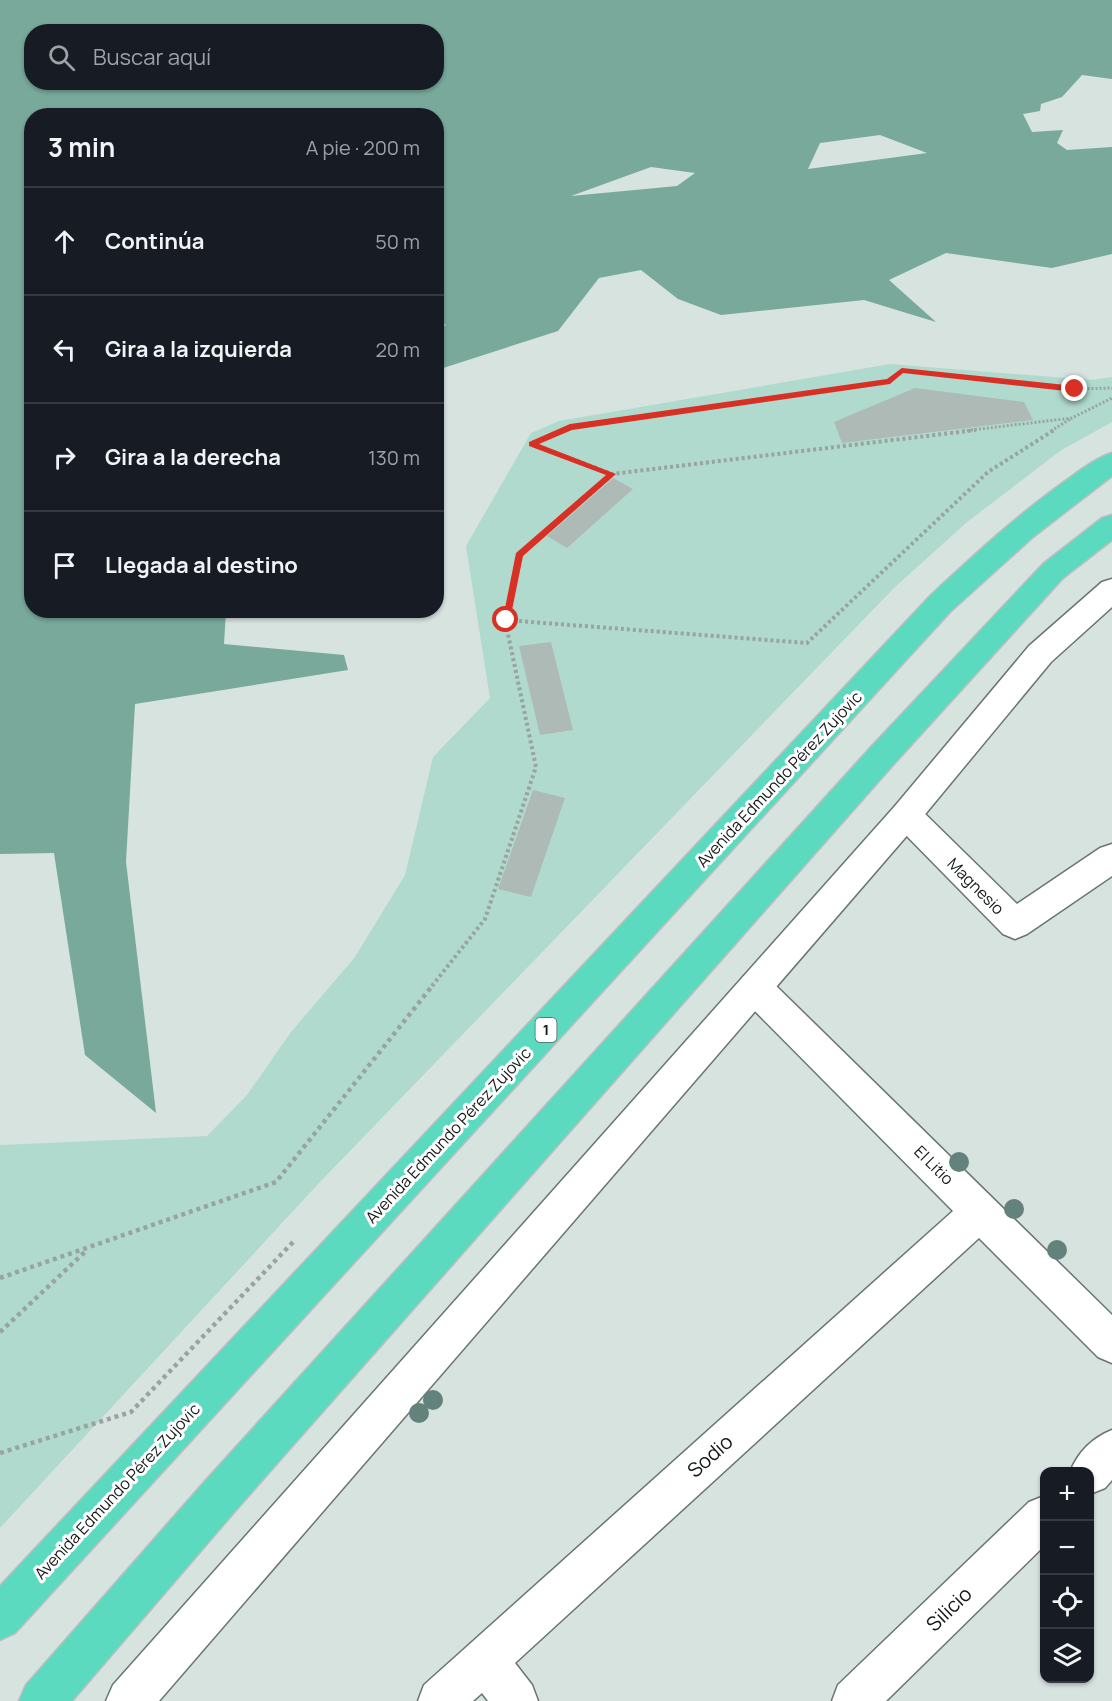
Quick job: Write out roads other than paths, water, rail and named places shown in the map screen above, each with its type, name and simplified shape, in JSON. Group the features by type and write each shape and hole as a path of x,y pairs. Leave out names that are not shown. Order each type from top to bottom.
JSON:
{"highway":[{"name":"Avenida Edmundo Pérez Zujovic","path":"0,1618 940,604 1005,543 1065,494 1112,463"},
{"path":"42,1701 221,1495 882,756 1053,571 1112,525"}],"street":[{"path":"137,1698 906,815 1040,654 1112,591"},
{"name":"Magnesio","path":"906,815 1015,924 1112,858"},
{"name":"El Litio","path":"755,988 1112,1343"},
{"name":"Sodio","path":"440,1701 981,1211"},
{"path":"1094,1468 1112,1451"},
{"name":"Silicio","path":"854,1701 1040,1520"},
{"path":"485,1660 516,1701"}]}
